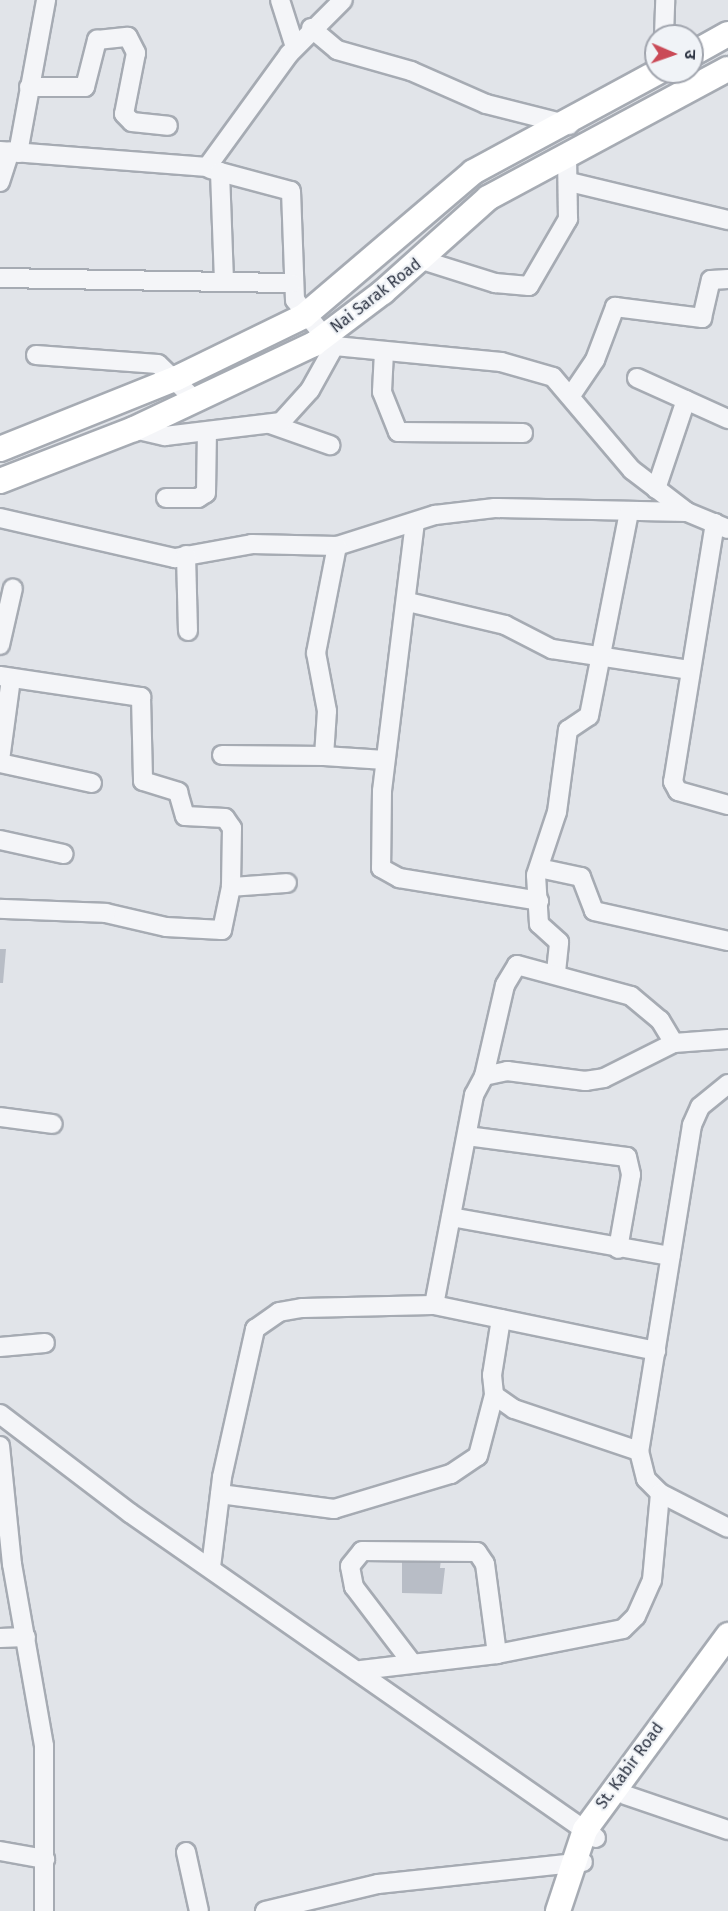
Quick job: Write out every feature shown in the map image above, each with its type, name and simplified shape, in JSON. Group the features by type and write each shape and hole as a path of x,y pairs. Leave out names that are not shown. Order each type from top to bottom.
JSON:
{"main road":[{"path":"704,47 728,34"},
{"name":"Nai Sarak Road","path":"0,481 134,429 325,342 422,260 488,198 569,170 728,69"},
{"name":"Nai Sarak Road","path":"0,449 177,378 304,316 473,172 568,125 644,80"},
{"name":"St. Kabir Road","path":"558,1911 591,1834 728,1635"},
{"name":"St. Kabir Road","path":"591,1834 625,1795 728,1661"},
{"name":"St. Kabir Road","path":"569,1911 577,1863"}],"street":[{"path":"0,182 29,87 46,0"},
{"path":"280,0 294,47"},
{"path":"224,280 214,170 294,47 311,28 343,0"},
{"path":"664,24 665,0"},
{"path":"311,28 337,50 411,71 486,104 568,125"},
{"path":"29,87 85,87 97,40 128,37 136,52 124,114 132,122 168,126"},
{"path":"9,152 100,155 214,170 291,191 295,207 292,283 304,316 325,342 384,352 531,368 553,377 572,394 614,452 656,489 687,512 722,526 690,670 673,782 678,791 728,805"},
{"path":"422,260 495,283 529,286 568,219 569,170 728,220"},
{"path":"0,278 224,280 292,283"},
{"path":"572,394 595,360 615,307 625,304 699,318 705,315 711,280 728,279"},
{"path":"134,429 165,436 270,424 293,415 325,342"},
{"path":"384,352 382,392 398,432 523,433"},
{"path":"36,355 146,361 177,378 196,401"},
{"path":"637,378 728,419"},
{"path":"656,489 686,400"},
{"path":"270,424 330,445"},
{"path":"166,498 198,498 206,493 207,432"},
{"path":"0,518 163,557 252,544 337,546 415,522 495,508 687,512"},
{"path":"556,972 559,942 540,927 539,868 557,812 568,730 589,716 629,512"},
{"path":"415,522 408,602 385,760 380,862 384,873 539,901"},
{"path":"324,756 327,711 316,653 337,546"},
{"path":"186,555 188,631"},
{"path":"0,645 13,588"},
{"path":"408,602 505,625 552,649 690,670"},
{"path":"0,909 106,913 166,927 222,930 231,888 229,820 185,816 178,792 143,780 141,697 5,678 0,762 92,783"},
{"path":"222,755 324,756 385,760"},
{"path":"0,840 63,854"},
{"path":"539,868 581,877 594,911 728,941"},
{"path":"231,888 287,883"},
{"path":"434,1305 474,1095 484,1076 512,969 532,964 631,996 660,1020 674,1043"},
{"path":"484,1076 507,1071 585,1081 604,1077 674,1043 728,1039"},
{"path":"728,1084 700,1107 692,1125 639,1451 646,1479 660,1493 728,1528"},
{"path":"0,1118 53,1124"},
{"path":"467,1136 627,1157 631,1175 618,1249"},
{"path":"452,1217 618,1249 671,1256"},
{"path":"212,1567 220,1494 249,1340 265,1318 302,1308 434,1305 656,1352"},
{"path":"220,1494 334,1509 390,1488 451,1474 478,1456 494,1395 491,1381 501,1319"},
{"path":"0,1347 45,1343"},
{"path":"494,1395 514,1408 639,1451"},
{"path":"0,1414 212,1567 591,1834"},
{"path":"0,1446 26,1637 44,1746 44,1911"},
{"path":"361,1670 497,1654 623,1629 636,1616 652,1580 660,1493"},
{"path":"412,1663 354,1587 350,1566 362,1551 477,1551 485,1564 497,1654"},
{"path":"0,1638 26,1637"},
{"path":"625,1795 728,1830"},
{"path":"0,1851 45,1859"},
{"path":"186,1852 199,1911"},
{"path":"265,1911 378,1884 577,1863"}],"building":[{"path":"0,949 6,949 3,983 0,983"},
{"path":"402,1553 441,1559 440,1568 445,1568 442,1594 402,1593"}]}
